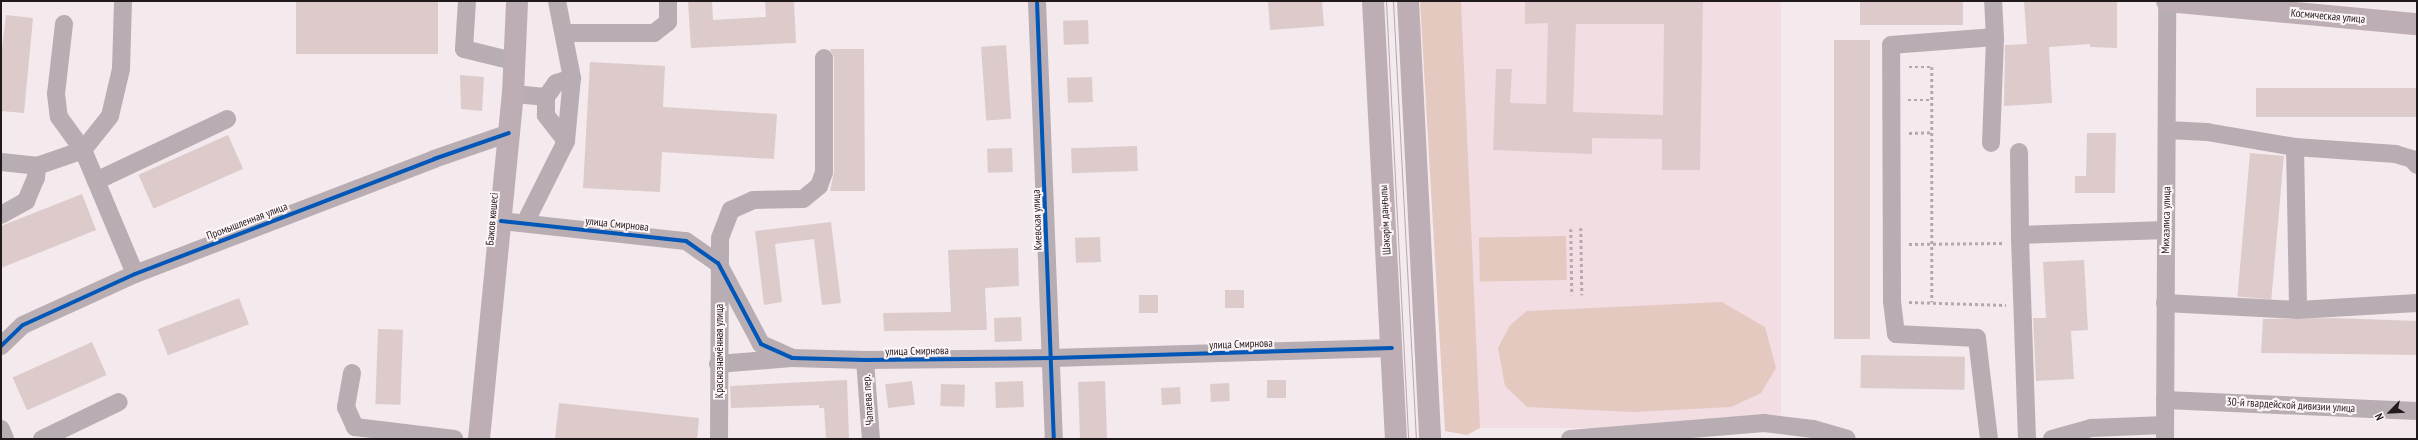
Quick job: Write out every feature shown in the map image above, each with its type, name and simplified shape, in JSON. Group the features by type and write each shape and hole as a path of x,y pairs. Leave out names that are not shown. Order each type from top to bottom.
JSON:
{"main road":[{"name":"Бажов көшесі","path":"479,439 513,94 513,61 517,1"},
{"name":"Шәкәрім даңғылы","path":"1373,1 1396,439"},
{"path":"1408,1 1430,439"},
{"name":"Космическая улица","path":"2167,1 2417,24"},
{"name":"улица Смирнова","path":"1392,348 1426,348"}],"street":[{"path":"1,162 37,166 83,150 110,116 121,69 123,1"},
{"path":"468,1 464,49 513,61"},
{"path":"525,223 566,141 572,78 557,1"},
{"path":"564,33 654,33 668,22 668,1"},
{"name":"Киевская улица","path":"1037,1 1054,439"},
{"path":"1991,143 1995,37 1993,1"},
{"name":"Михаэлиса улица","path":"2165,432 2167,1"},
{"path":"64,24 56,94 59,117 83,150 135,274"},
{"path":"1989,439 1977,338 1896,334 1892,301 1892,244 1902,98 1892,45 1995,37"},
{"name":"Краснознамённая улица","path":"719,439 718,264 720,238 731,210 752,200 803,199 819,186 823,179 824,58"},
{"path":"566,141 546,115 546,97 556,83 572,78"},
{"path":"513,94 546,97"},
{"path":"96,181 227,118"},
{"path":"2167,130 2207,132 2296,147 2396,154 2412,159 2417,165"},
{"name":"Промышленная улица","path":"1,346 23,325 135,274 434,159 509,133"},
{"path":"2296,147 2298,310"},
{"path":"2019,152 2020,239 2027,439"},
{"path":"1,215 26,201 36,178 37,166"},
{"name":"улица Смирнова","path":"501,221 686,241 718,264 762,344 792,358 865,360 1052,358 1392,348"},
{"path":"2020,239 2166,230"},
{"path":"2165,303 2298,310 2417,303"},
{"path":"718,364 792,358"},
{"name":"Чапаева пер.","path":"865,360 871,439"},
{"path":"352,373 346,407 355,427 454,439"},
{"name":"30-й гвардейской дивизии улица","path":"2165,400 2417,411"},
{"path":"42,439 119,402"},
{"path":"1570,439 1764,423 1813,429 1846,439"},
{"path":"1,428 5,439"},
{"path":"2060,438 2091,428 2165,432"}],"path":[{"path":"1909,74 1909,67 1932,67 1932,302"},
{"path":"1902,98 1931,100"},
{"path":"1581,228 1582,295"},
{"path":"1571,229 1572,295"},
{"path":"1892,244 2020,239"},
{"path":"1892,301 2022,306"}],"shaded area":[{"path":"1420,1 1461,1 1480,428 1467,435 1445,431"},
{"path":"1461,1 1781,1 1781,428 1461,428"},
{"path":"1566,236 1567,280 1480,282 1479,238"},
{"path":"1722,302 1765,327 1776,368 1761,393 1731,407 1633,412 1527,407 1505,386 1498,348 1510,325 1527,311"}],"building":[{"path":"296,1 438,1 438,54 296,54"},
{"path":"688,1 712,1 713,20 766,17 765,1 794,1 796,43 691,48"},
{"path":"1268,1 1322,1 1324,26 1270,30"},
{"path":"1525,1 1703,1 1700,170 1662,170 1662,139 1592,138 1592,154 1493,150 1496,69 1512,69 1510,103 1546,104 1548,23 1525,24","holes":["1576,24 1664,24 1663,115 1573,112"]},
{"path":"1860,1 1963,1 1963,25 1860,25"},
{"path":"2024,1 2117,1 2117,48 2090,47 2090,44 2049,47 2052,103 2004,106 2005,45 2027,44"},
{"path":"6,15 33,18 24,113 1,111 1,57"},
{"path":"1088,20 1089,44 1064,45 1063,21"},
{"path":"1834,40 1870,40 1870,339 1834,339"},
{"path":"1006,45 1011,119 986,121 981,47"},
{"path":"830,49 864,49 865,191 830,191 834,172 834,58"},
{"path":"590,62 665,66 663,107 777,114 774,159 662,152 660,192 583,188"},
{"path":"460,75 484,77 482,111 461,109"},
{"path":"1092,77 1093,102 1068,103 1067,78"},
{"path":"2256,88 2417,88 2417,117 2256,117"},
{"path":"2087,133 2116,133 2115,193 2075,193 2075,176 2086,176"},
{"path":"228,135 243,169 154,209 138,175"},
{"path":"1137,146 1138,171 1072,173 1071,148"},
{"path":"1012,148 1013,172 988,173 987,149"},
{"path":"2250,153 2284,156 2271,299 2237,296"},
{"path":"82,194 96,230 1,268 1,226"},
{"path":"831,222 841,303 822,305 814,239 775,244 782,302 764,305 755,231"},
{"path":"1100,237 1101,262 1076,263 1075,238"},
{"path":"1018,248 1019,286 985,288 987,330 884,331 883,313 951,312 948,250"},
{"path":"2084,260 2088,330 2071,331 2074,379 2036,381 2033,318 2046,318 2043,262"},
{"path":"1225,290 1244,290 1244,308 1225,308"},
{"path":"1139,295 1158,295 1158,313 1139,313"},
{"path":"239,298 249,324 168,355 158,329"},
{"path":"1021,317 1022,341 995,342 994,318"},
{"path":"2334,318 2417,321 2417,355 2261,353 2263,319"},
{"path":"378,329 403,330 400,405 375,404"},
{"path":"92,342 107,375 27,410 13,377"},
{"path":"1861,355 1965,357 1964,390 1860,388"},
{"path":"847,380 849,439 826,439 824,408 819,408 819,405 731,408 730,386"},
{"path":"1267,380 1286,380 1286,398 1267,398"},
{"path":"912,381 915,405 888,408 885,384"},
{"path":"1023,381 1024,407 996,408 995,382"},
{"path":"1105,381 1107,439 1080,439 1078,382"},
{"path":"1229,383 1230,401 1211,402 1210,384"},
{"path":"941,384 965,385 964,407 940,406"},
{"path":"1180,387 1181,404 1162,405 1161,388"},
{"path":"559,403 699,418 697,439 555,439"}],"tram line":[{"path":"1386,1 1408,439"},
{"path":"1393,1 1416,439"}],"cycle path":[{"path":"1037,1 1054,439"},
{"path":"1,346 23,325 135,274 434,159 509,133"},
{"path":"501,221 686,241 718,263 761,344 792,358 865,360 1052,358 1392,348"}]}
